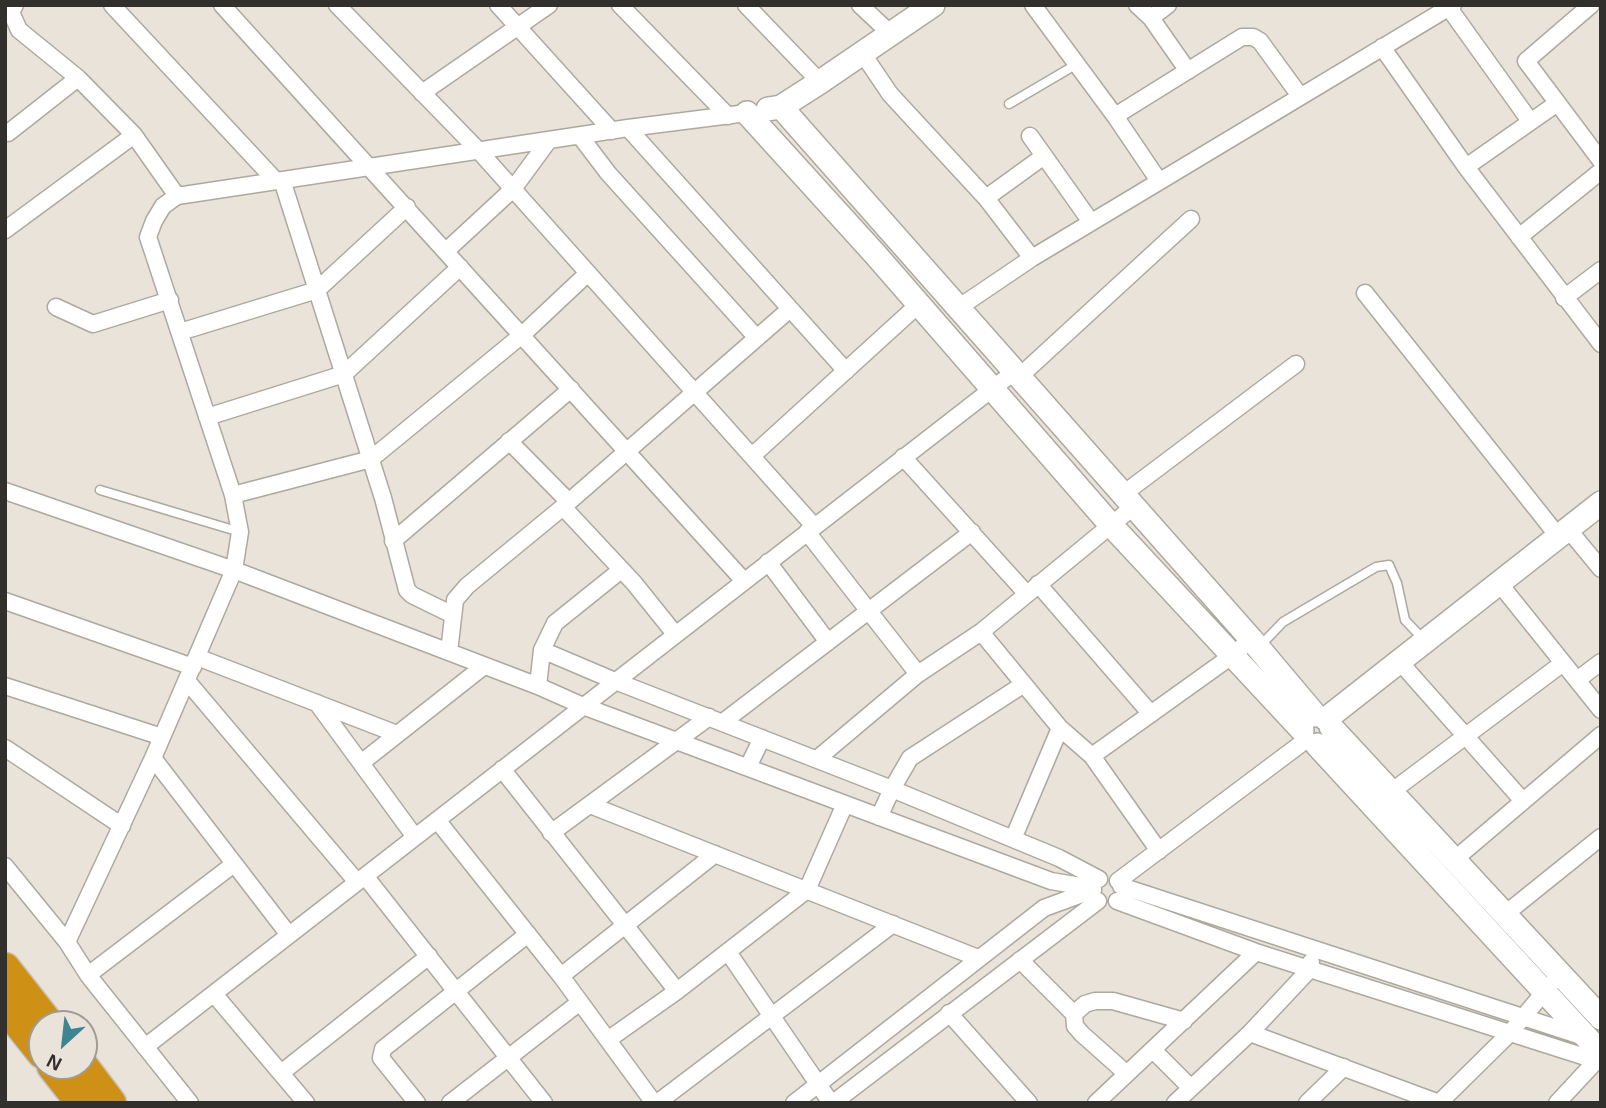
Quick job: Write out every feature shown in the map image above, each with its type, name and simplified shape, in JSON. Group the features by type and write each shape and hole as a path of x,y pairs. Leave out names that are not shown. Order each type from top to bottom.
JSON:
{"highway":[{"path":"5,968 38,1010"},
{"path":"5,1007 28,1036"},
{"path":"63,1080 81,1103"},
{"path":"94,1080 111,1103"}],"street":[{"path":"15,5 11,12 19,30 78,78 134,135 177,196"},
{"path":"112,5 279,181 371,459 407,590 453,615"},
{"path":"222,5 744,581"},
{"path":"337,5 479,151 751,456 810,529 868,611 918,674"},
{"path":"498,5 620,130 846,371"},
{"path":"422,93 548,5"},
{"path":"620,5 738,115 919,304 1110,524 1233,655 1391,792 1601,1018"},
{"path":"746,5 820,82"},
{"path":"860,5 892,35"},
{"path":"67,942 153,758 234,570 240,532 233,495 148,237 163,205 177,196 780,107 892,35 933,5"},
{"path":"1033,5 1159,181"},
{"path":"1137,5 1151,19 1188,71"},
{"path":"1151,19 1168,5"},
{"path":"1591,5 1526,61 1601,161"},
{"path":"958,308 1032,258 1451,7 1530,121"},
{"path":"1115,116 1242,37 1253,37 1260,41 1300,96"},
{"path":"1382,47 1466,167 1601,344"},
{"path":"863,54 890,94 986,198 1032,258"},
{"path":"8,133 78,78"},
{"path":"1466,167 1556,104"},
{"path":"780,107 1255,643 1316,729 1597,1051"},
{"path":"5,230 134,135"},
{"path":"580,136 608,173 757,338"},
{"path":"1030,136 1091,222"},
{"path":"446,251 513,190 549,141"},
{"path":"986,198 1044,156"},
{"path":"1519,237 1601,171"},
{"path":"180,332 317,290 407,207"},
{"path":"145,1047 992,387 1017,374 1191,219"},
{"path":"207,417 344,374 460,267"},
{"path":"1564,298 1601,270"},
{"path":"233,495 371,459 522,335 588,273"},
{"path":"1365,293 1563,532 1601,569"},
{"path":"56,307 93,324 170,300"},
{"path":"751,456 919,304"},
{"path":"449,652 455,600 467,586 566,504 790,309"},
{"path":"817,759 918,674 981,632 1110,524 1128,501 1296,364"},
{"path":"393,541 571,389"},
{"path":"509,441 566,504 675,634"},
{"path":"903,457 972,532 1032,588 1151,714"},
{"path":"5,491 234,570 538,686 583,706 1052,881 1096,890"},
{"path":"542,650 1059,858 1096,890 1104,904 1159,851 1601,503"},
{"path":"551,832 678,740 716,720 828,642 972,532"},
{"path":"768,562 828,642"},
{"path":"538,686 542,650 555,623 621,570"},
{"path":"1499,583 1601,710"},
{"path":"5,601 192,668 317,703 397,734"},
{"path":"981,632 1060,728 1092,756 1159,851"},
{"path":"1092,756 1233,655 1255,643"},
{"path":"1399,662 1523,801"},
{"path":"1577,680 1601,662"},
{"path":"1391,792 1563,663"},
{"path":"361,763 484,666"},
{"path":"192,668 361,879 457,991 544,1103"},
{"path":"879,817 910,758 1024,684"},
{"path":"5,686 162,737"},
{"path":"317,703 415,837"},
{"path":"1013,839 1060,728"},
{"path":"1454,860 1601,735"},
{"path":"748,767 762,738"},
{"path":"5,748 121,826"},
{"path":"153,758 289,935"},
{"path":"502,769 677,991"},
{"path":"609,1039 677,991 807,890 845,804"},
{"path":"590,805 978,958"},
{"path":"437,820 561,976 655,1103 893,924"},
{"path":"1504,915 1601,837"},
{"path":"561,976 715,854"},
{"path":"88,975 234,864"},
{"path":"5,866 67,942 88,975 190,1103"},
{"path":"728,952 832,1103 1020,960 1109,876 1118,890 1256,952 1510,1033 1597,1051"},
{"path":"794,1103 1044,908 1096,890"},
{"path":"1118,890 1311,948 1524,1017 1597,1051"},
{"path":"417,1103 381,1058 383,1049 528,934"},
{"path":"1175,1103 1311,969 1311,948"},
{"path":"1096,1103 1256,952"},
{"path":"281,1073 429,957"},
{"path":"1020,960 1074,1014 1075,1026 1082,1034 1127,1074"},
{"path":"1250,1032 1439,1103 1510,1033 1560,974"},
{"path":"214,994 306,1103"},
{"path":"1074,1014 1085,1004 1113,1001 1184,1021"},
{"path":"450,1103 580,1002"},
{"path":"949,1013 1029,1103"},
{"path":"1153,1050 1191,1088"},
{"path":"1557,1103 1597,1051"},
{"path":"1307,1103 1344,1067"}],"lane":[{"path":"1009,104 1077,64"},
{"path":"100,490 240,532"},
{"path":"1255,643 1283,622 1376,567 1389,565 1397,583 1405,620 1425,641"}]}
